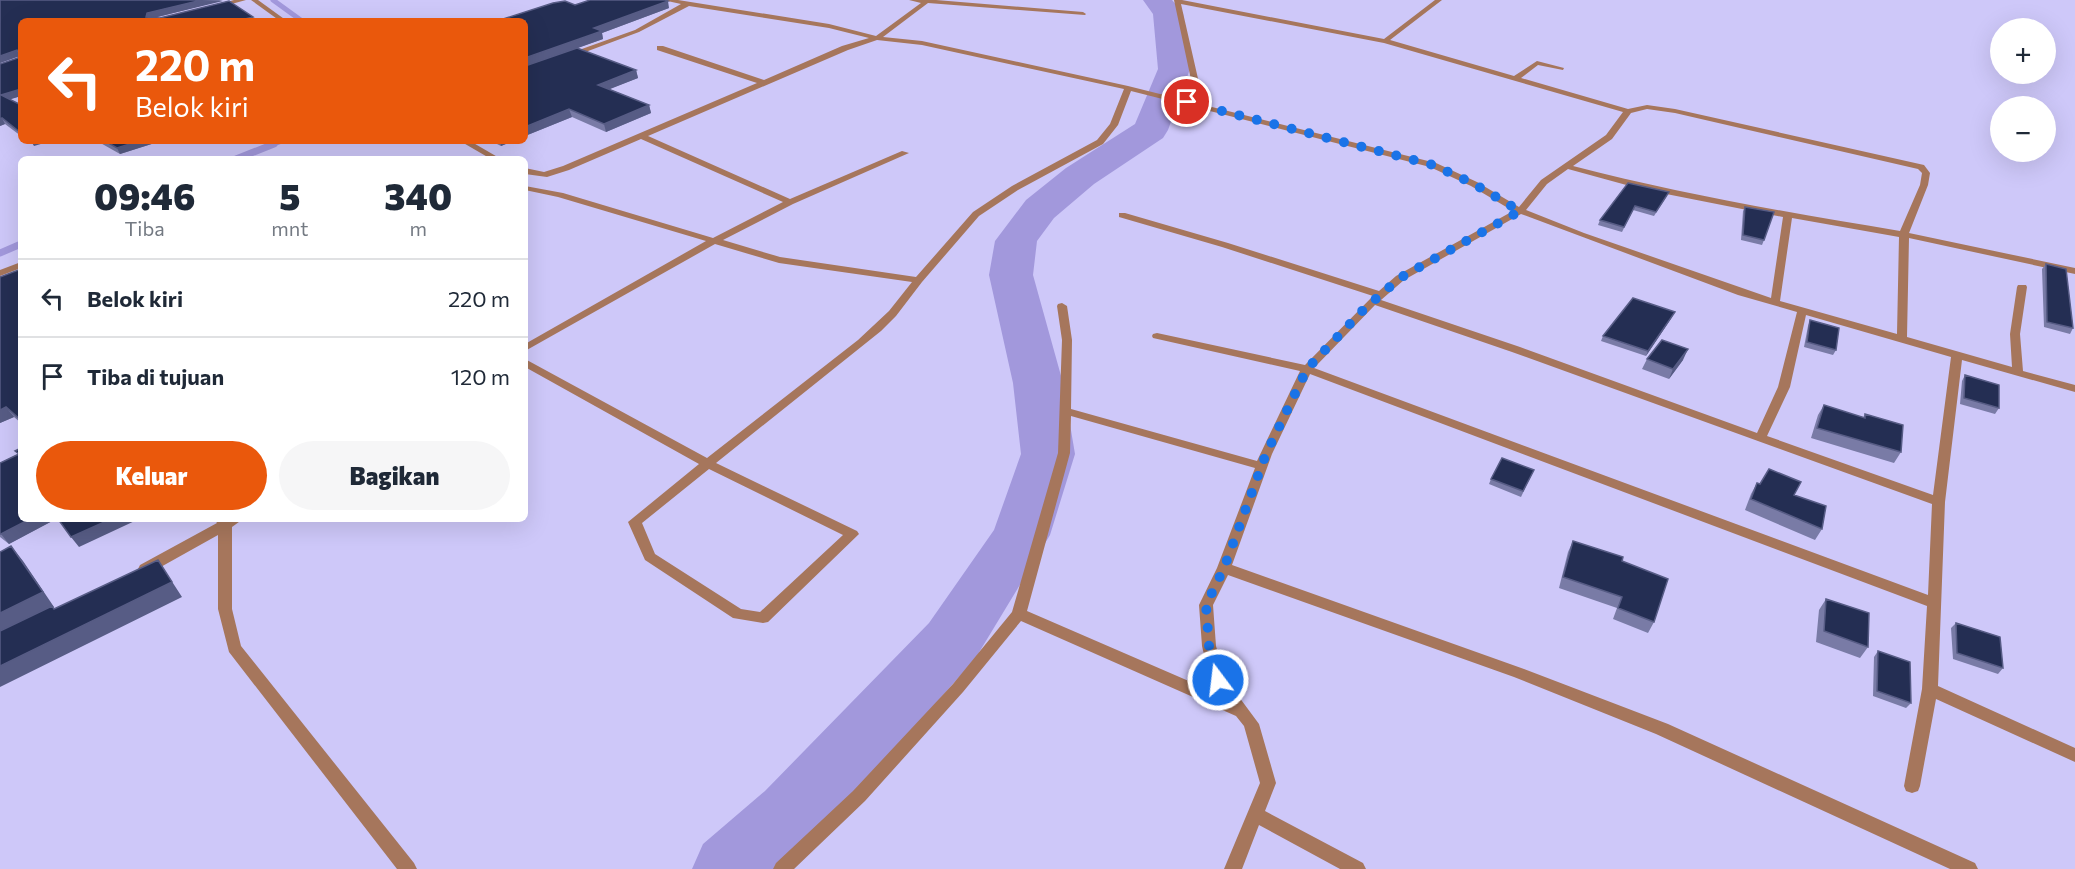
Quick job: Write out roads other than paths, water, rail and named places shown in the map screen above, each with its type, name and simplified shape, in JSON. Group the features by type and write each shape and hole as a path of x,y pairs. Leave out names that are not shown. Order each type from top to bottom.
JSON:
{"street":[{"path":"209,8 243,0"},
{"path":"254,0 280,18"},
{"path":"666,0 829,26 877,38 922,43 1200,105 1433,165 1474,184 1520,211 1654,262 1775,303 2075,389"},
{"path":"912,0 1083,14"},
{"path":"1385,41 1439,0"},
{"path":"1200,105 1177,1 1385,41 1628,111 1647,107 1675,111 1921,167 1926,173 1924,185 1904,234 1902,340"},
{"path":"528,189 544,175 566,168 762,82 845,48 877,38 926,2"},
{"path":"559,58 637,31 687,4"},
{"path":"660,48 762,82"},
{"path":"1516,78 1537,63 1560,68"},
{"path":"528,364 708,463 852,534 763,618 738,614 650,557 635,522 708,463 879,329 976,214 1015,189 1100,142 1114,125 1128,88"},
{"path":"1233,869 1268,783 1251,724 1218,680 1209,646 1206,605 1224,568 1262,466 1307,369 1400,278 1520,211 1544,182 1610,137 1628,111"},
{"path":"641,136 790,202"},
{"path":"470,144 492,156"},
{"path":"528,346 714,241 790,202 905,153"},
{"path":"1569,167 1641,186 1788,215 1904,234 2075,271"},
{"path":"528,172 544,175"},
{"path":"528,190 560,195 779,260 918,280"},
{"path":"1122,215 1225,244 1939,502"},
{"path":"1775,303 1788,215"},
{"path":"0,273 18,266"},
{"path":"2018,374 2015,334 2022,287"},
{"path":"782,869 859,796 957,688 1019,614 1064,453 1067,340 1062,306"},
{"path":"1760,438 1784,387 1802,311"},
{"path":"1157,336 1307,369 1934,603"},
{"path":"1912,786 1930,689 1939,502 1957,356"},
{"path":"1065,411 1262,466"},
{"path":"134,575 225,522"},
{"path":"227,522 225,609 234,648 408,869"},
{"path":"1224,568 1519,673 1662,729 1969,869"},
{"path":"1019,614 1242,711"},
{"path":"1930,689 2075,755"},
{"path":"1256,814 1357,869"}],"waterway":[{"path":"273,0 298,18"},
{"path":"730,869 791,814 952,641 1021,535 1048,454 1038,383 1011,275 1016,241 1040,209 1080,176 1150,130 1174,69 1168,13 1157,0"},
{"path":"244,156 274,144"},
{"path":"0,253 18,245"}]}
